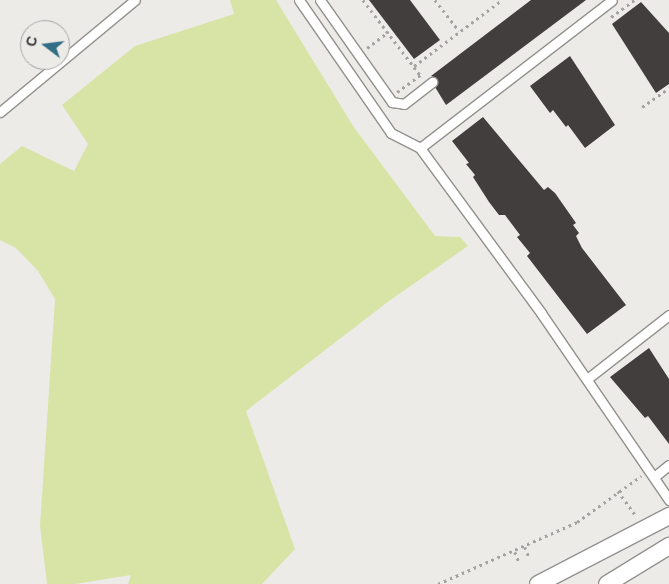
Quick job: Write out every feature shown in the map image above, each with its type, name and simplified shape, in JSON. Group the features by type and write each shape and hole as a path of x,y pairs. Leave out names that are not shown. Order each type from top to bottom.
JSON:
{"street":[{"path":"538,584 669,516"},
{"path":"607,584 669,546"}],"lane":[{"path":"0,112 135,0"},
{"path":"299,0 391,132 420,148 587,379 669,500"},
{"path":"320,0 389,98 398,105 404,104 430,84"},
{"path":"420,148 612,0"},
{"path":"587,379 669,315"},
{"path":"651,474 669,465"}],"path":[{"path":"362,0 430,84"},
{"path":"435,0 459,32"},
{"path":"414,66 502,0"},
{"path":"358,55 388,32"},
{"path":"389,98 420,74"},
{"path":"642,107 669,88"},
{"path":"438,584 515,552 578,522 651,474"},
{"path":"525,547 529,557"},
{"path":"515,552 519,562"}],"green space":[{"path":"230,0 276,0 353,126 435,236 460,237 468,246 389,301 246,411 295,549 262,584 128,584 131,575 75,584 47,584 40,526 55,299 38,271 16,248 0,240 0,164 22,146 74,171 88,144 62,105 135,46 234,14"}],"building":[{"path":"369,0 410,0 440,40 414,59"},
{"path":"531,0 586,0 446,105 435,87 437,79 431,76"},
{"path":"641,2 669,33 669,84 656,93 612,24"},
{"path":"570,56 615,125 585,148 568,125 566,127 553,110 550,113 530,86"},
{"path":"483,117 544,190 548,187 555,193 576,223 573,225 579,233 576,236 582,248 626,305 587,334 527,256 530,253 517,237 520,235 505,215 499,215 489,202 473,177 475,175 466,164 469,163 452,141"},
{"path":"649,348 669,379 669,444 648,416 645,418 610,377"}]}
